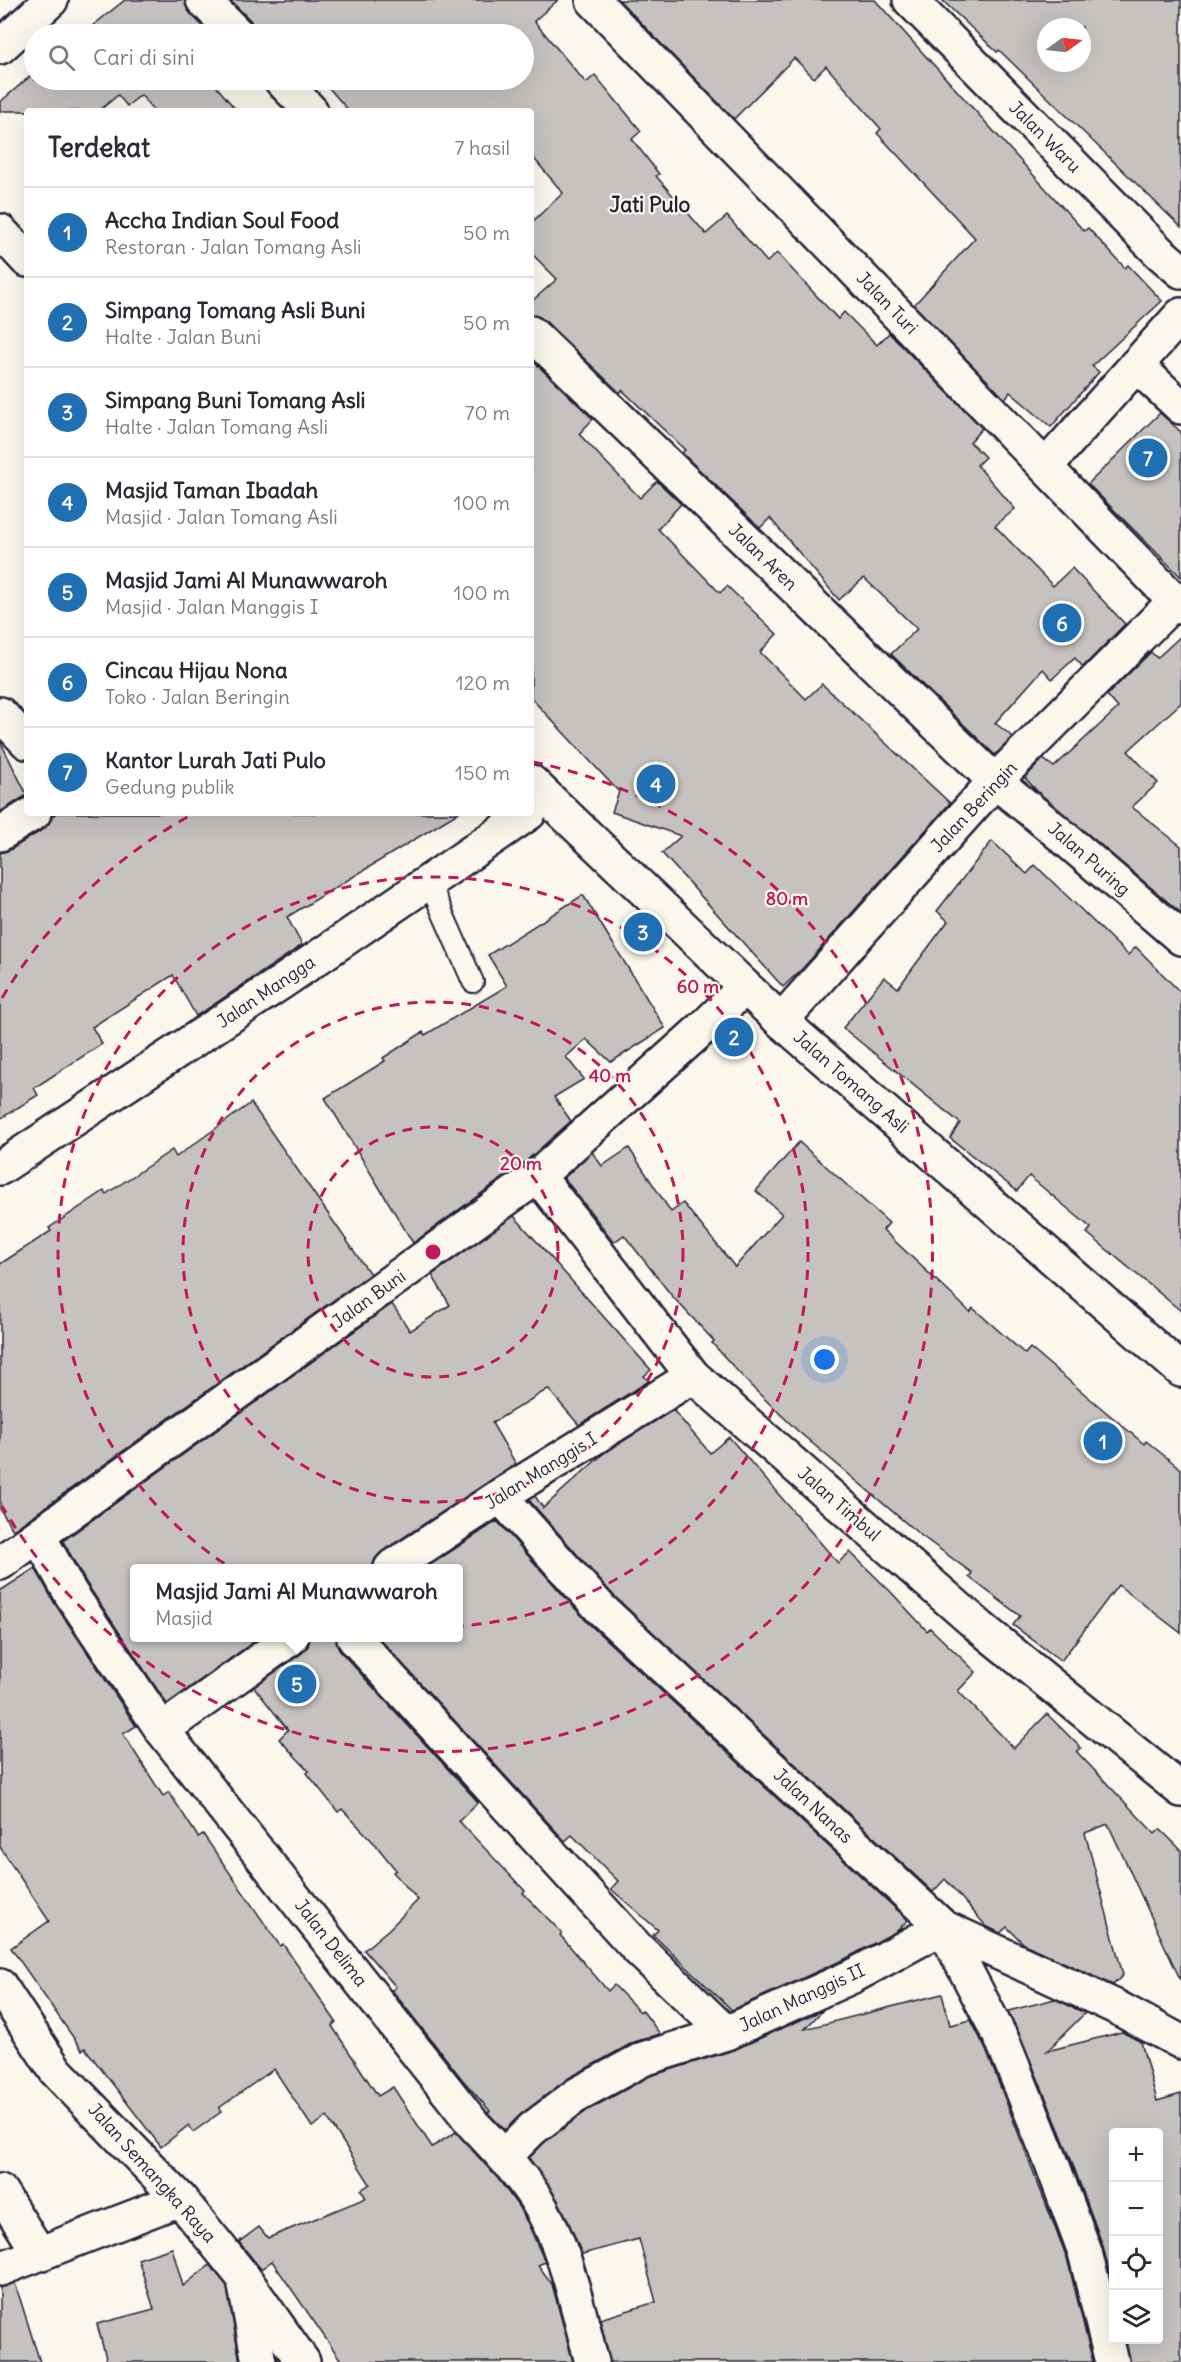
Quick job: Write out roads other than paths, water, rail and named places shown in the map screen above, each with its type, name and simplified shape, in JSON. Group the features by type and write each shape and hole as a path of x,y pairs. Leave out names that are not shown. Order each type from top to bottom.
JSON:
{"street":[{"path":"25,24 51,0"},
{"path":"203,0 227,24"},
{"name":"Jalan Turi","path":"593,0 1178,604"},
{"name":"Jalan Waru","path":"910,0 1158,252 1181,271"},
{"path":"0,47 24,25"},
{"path":"291,90 308,108"},
{"path":"0,231 24,257"},
{"path":"1046,466 1181,315"},
{"name":"Jalan Aren","path":"534,336 995,782"},
{"path":"1136,365 1181,407"},
{"name":"Jalan Beringin","path":"781,1021 995,782 1178,604"},
{"path":"0,714 24,739"},
{"name":"Jalan Puring","path":"995,782 1181,938"},
{"name":"Jalan Tomang Asli","path":"535,802 781,1021 1181,1370"},
{"path":"0,834 29,816"},
{"name":"Jalan Mangga","path":"0,1168 429,882 516,816"},
{"name":"Jalan Buni","path":"0,1563 538,1176 704,1027 745,987"},
{"name":"Jalan Timbul","path":"538,1176 693,1376 981,1628 1181,1790"},
{"name":"Jalan Manggis I","path":"398,1564 500,1496 693,1376"},
{"name":"Jalan Nanas","path":"500,1496 601,1609 943,1927 1116,2007 1181,2042"},
{"name":"Jalan Delima","path":"39,1537 71,1594 162,1730 474,2125 504,2157 535,2197 557,2241 592,2362"},
{"path":"162,1730 285,1642"},
{"name":"Jalan Manggis II","path":"358,1642 638,1949 726,2033 853,1976 943,1927"},
{"path":"943,1927 1003,2042 1051,2161 1085,2252 1106,2330 1112,2362"},
{"name":"Jalan Semangka Raya","path":"0,1986 57,2071 180,2199 244,2278 303,2362"},
{"path":"504,2157 532,2129 578,2094 643,2059 726,2033"},
{"path":"0,2191 39,2253"},
{"path":"0,2269 180,2199"},
{"path":"244,2278 259,2362"}],"lane":[{"path":"429,882 473,982"}],"place":[{"name":"Kantor Lurah Jati Pulo","path":"1148,458"},
{"name":"Cincau Hijau Nona","path":"1062,623"},
{"name":"Masjid Taman Ibadah","path":"656,784"},
{"name":"Simpang Buni Tomang Asli","path":"643,932"},
{"name":"Simpang Tomang Asli Buni","path":"734,1037"},
{"name":"Accha Indian Soul Food","path":"1103,1441"},
{"name":"Masjid Jami Al Munawwaroh","path":"297,1684"}],"district":[{"name":"Jati Pulo","path":"650,205"}]}
